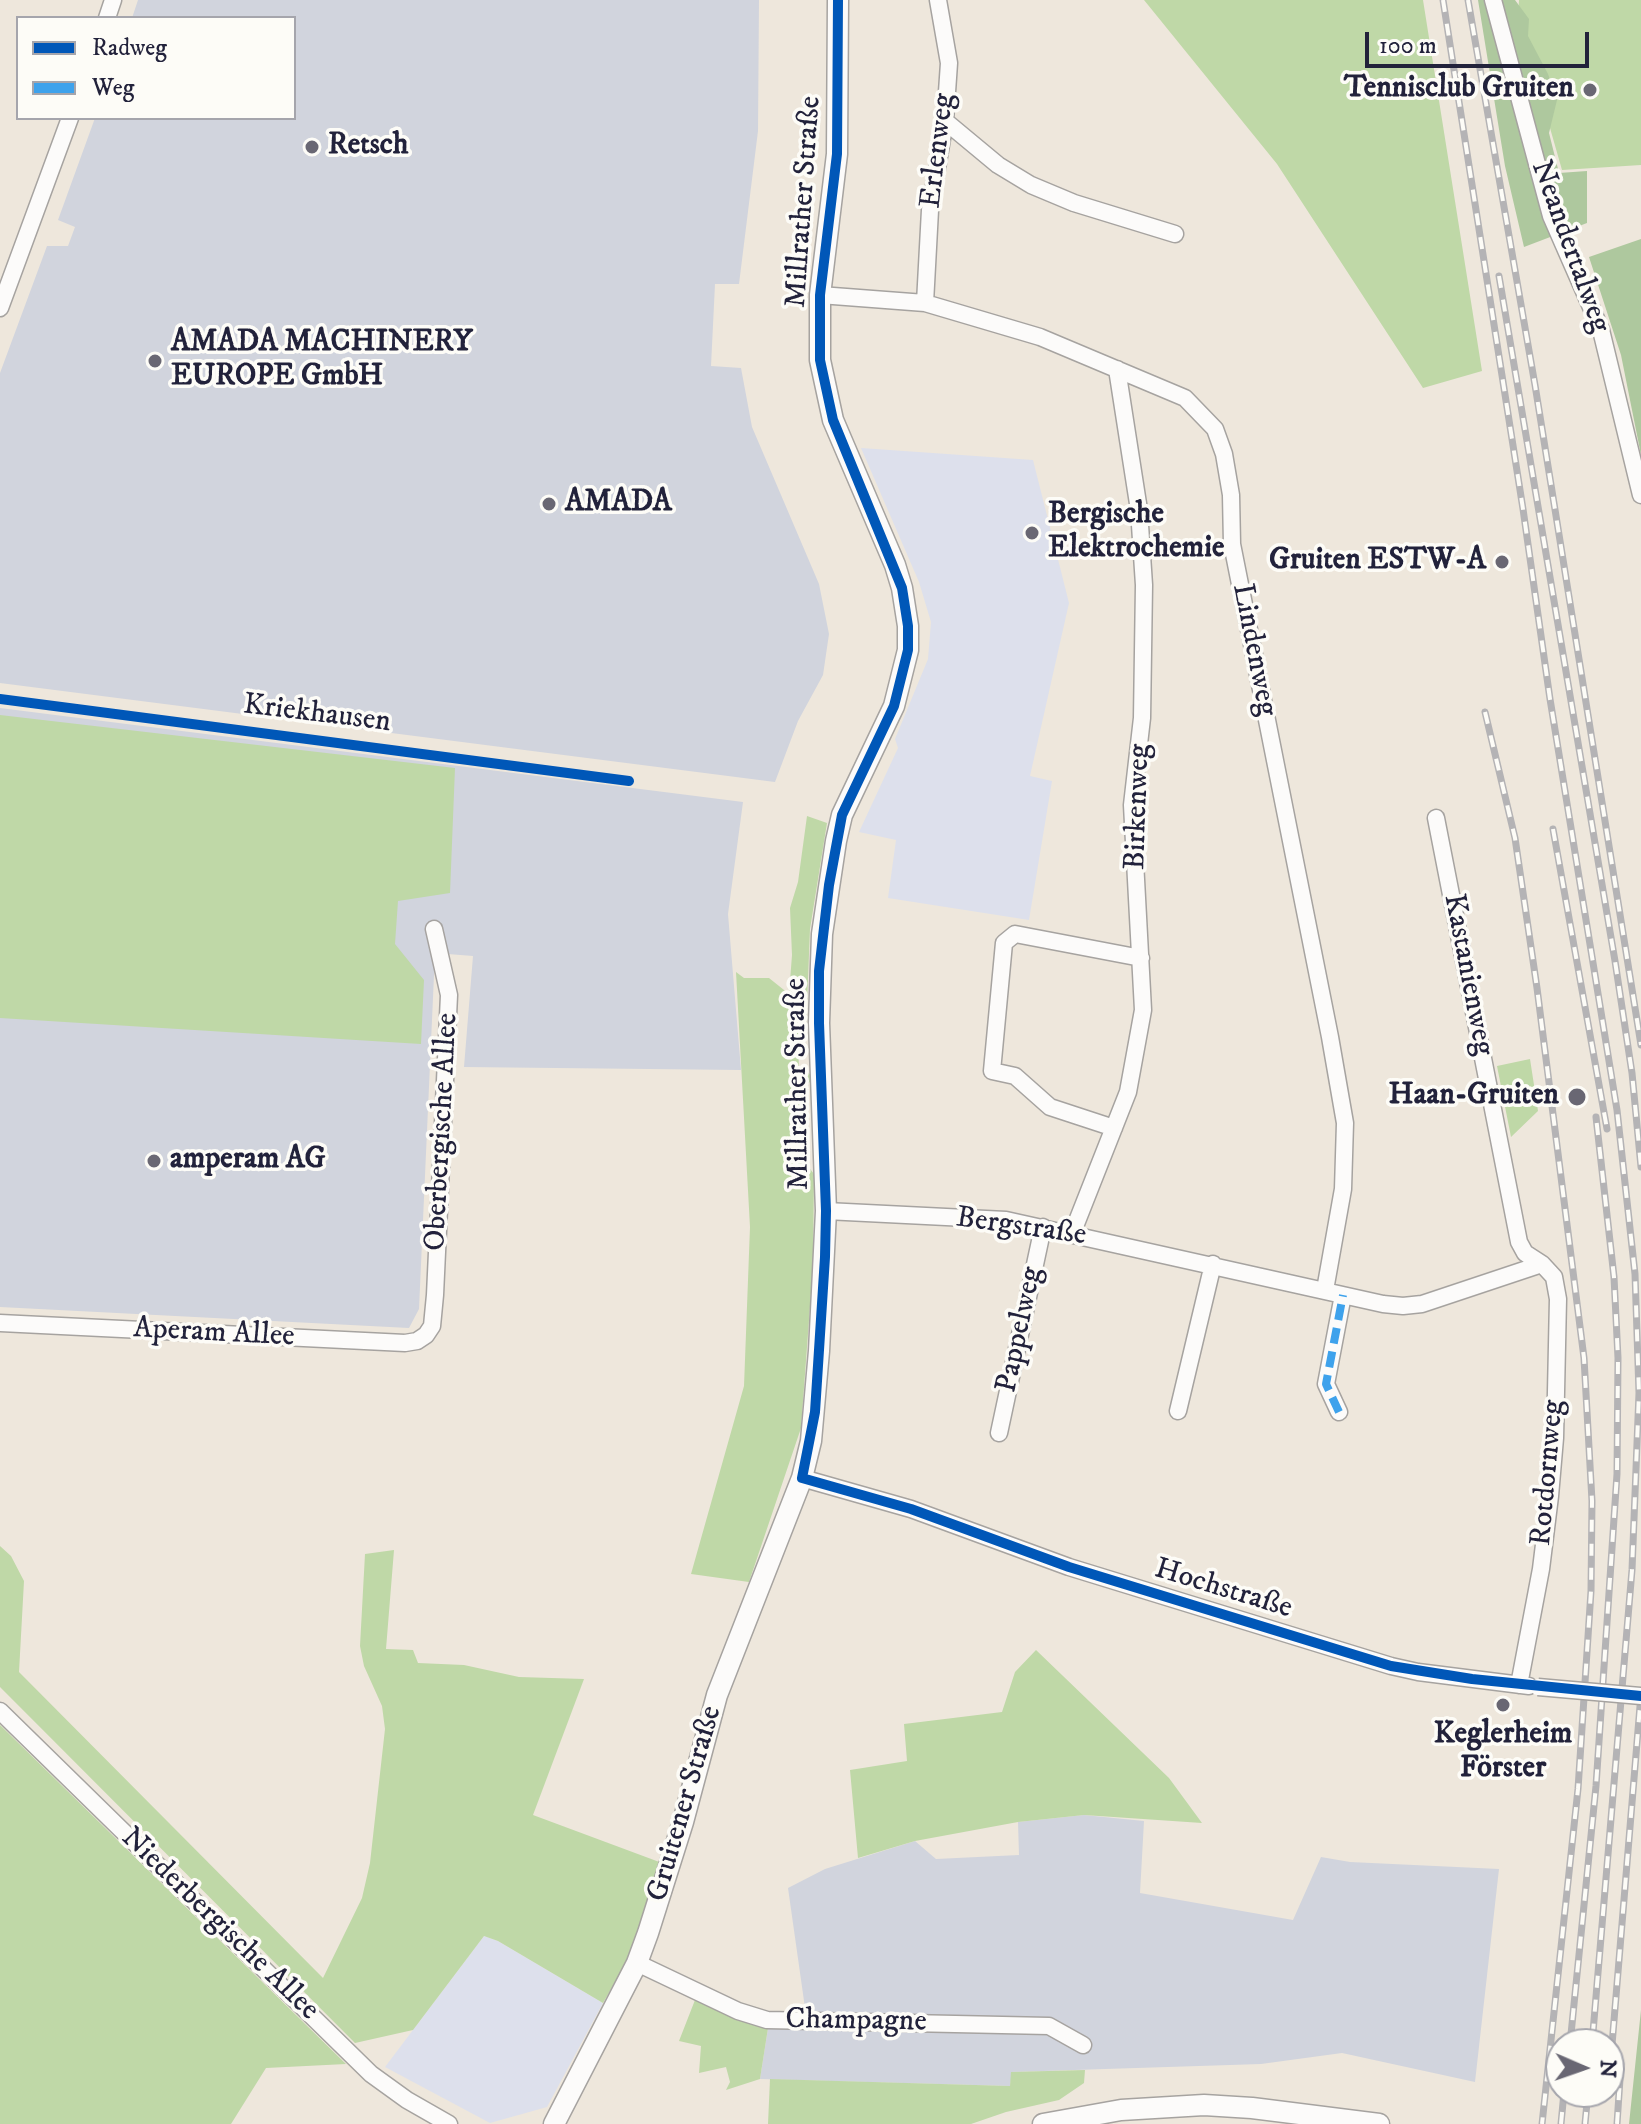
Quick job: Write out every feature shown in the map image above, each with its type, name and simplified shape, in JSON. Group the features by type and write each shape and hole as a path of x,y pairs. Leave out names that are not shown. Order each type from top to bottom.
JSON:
{"main road":[{"name":"Millrather Straße","path":"802,1478 815,1412 826,1211 819,971 829,885 842,815 894,706 908,650 902,588 833,420 820,360 820,295 837,154 838,0"},
{"name":"Gruitener Straße","path":"554,2124 637,1963 683,1822 724,1673 802,1478"},
{"path":"1043,2124 1121,2110 1204,2105 1379,2124"}],"street":[{"name":"Erlenweg","path":"925,303 930,210 945,121 949,63 938,0"},
{"name":"Neandertalweg","path":"1493,0 1551,216 1601,330 1641,495"},
{"path":"0,308 69,120"},
{"path":"945,121 998,165 1031,185 1074,203 1175,234"},
{"name":"Lindenweg","path":"820,295 925,303 1040,337 1185,398 1215,429 1224,454 1231,495 1232,544 1345,1123 1343,1189 1325,1290"},
{"name":"Birkenweg","path":"1072,1234 1128,1092 1143,1010 1132,805 1142,718 1144,585 1139,510 1117,369"},
{"name":"Kastanienweg","path":"1436,818 1519,1242 1525,1253 1542,1264"},
{"name":"Oberbergische Allee","path":"426,1335 432,1326 435,1295 449,995 434,929"},
{"path":"1114,1128 1050,1107 1015,1076 992,1071 1004,943 1015,934 1141,958"},
{"name":"Bergstraße","path":"826,1211 1006,1220 1403,1306 1422,1304 1542,1264"},
{"name":"Pappelweg","path":"999,1433 1043,1227"},
{"path":"1178,1411 1213,1264"},
{"name":"Rotdornweg","path":"1531,1686 1555,1438 1558,1299 1554,1277 1542,1264"},
{"path":"1339,1412 1326,1384 1343,1295"},
{"name":"Aperam Allee","path":"0,1323 405,1343 417,1341 426,1335"},
{"name":"Hochstraße","path":"802,1478 911,1509 1069,1567 1332,1649 1418,1672 1641,1696"},
{"name":"Niederbergische Allee","path":"0,1711 371,2074 407,2100 449,2124"},
{"name":"Champagne","path":"637,1963 738,2011 767,2020 1049,2026 1083,2045"}],"shaded area":[{"path":"138,0 759,0 758,131 739,284 715,284 711,366 741,368 752,427 819,584 829,634 823,675 798,721 775,782 0,683 0,373 47,246 68,246 75,227 58,220 94,120 296,120 296,16 133,16"},
{"path":"861,448 1033,460 1069,603 1030,776 1052,781 1029,920 888,898 896,840 859,832 898,748 895,739 928,659 931,622 919,582"},
{"path":"0,708 743,802 728,914 741,1070 464,1067 473,956 435,953 419,1309 409,1328 0,1307"},
{"path":"1084,1815 1144,1821 1140,1893 1293,1920 1321,1857 1350,1862 1499,1869 1475,2082 1342,2053 1261,2064 1012,2072 1010,2086 760,2079 768,2028 795,2028 805,2008 788,1888 825,1869 915,1841 936,1859 1019,1855 1018,1822"},
{"path":"484,1936 498,1941 603,2003 547,2107 490,2123 385,2067"}],"green space":[{"path":"1144,0 1423,0 1482,371 1423,388 1277,164"},
{"path":"1478,0 1515,0 1529,19 1528,36 1548,74 1557,100 1549,133 1559,173 1587,171 1587,223 1524,247 1505,166"},
{"name":"Tennisclub Gruiten","path":"1519,0 1641,0 1641,165 1562,170 1518,16"},
{"path":"1641,239 1641,455 1621,355 1589,257"},
{"path":"0,715 455,768 450,893 398,901 395,944 424,980 421,1044 0,1018"},
{"path":"807,816 827,823 810,929 806,1030 798,1039 799,1069 810,1074 810,1082 801,1088 804,1161 814,1174 813,1266 801,1428 749,1582 691,1574 744,1386 750,1227 736,972 744,978 769,978 789,994 792,955 790,908 798,882"},
{"path":"1530,1059 1538,1111 1511,1137 1497,1066"},
{"path":"0,1546 11,1556 24,1581 19,1672 323,1978 362,1898 370,1863 385,1729 382,1706 364,1666 360,1646 365,1554 394,1550 386,1649 413,1650 418,1663 464,1665 519,1677 584,1679 533,1815 662,1863 628,1960 603,2003 498,1941 484,1936 413,2030 355,2043 0,1687"},
{"path":"1036,1650 1169,1778 1202,1823 1084,1815 1018,1822 915,1841 858,1858 850,1770 907,1761 904,1724 1002,1712 1015,1672"},
{"path":"0,1725 346,2064 266,2068 231,2124 0,2124"},
{"path":"695,2000 737,2020 768,2028 760,2079 726,2090 730,2082 726,2067 699,2073 701,2046 679,2041"},
{"path":"1641,2010 1641,2124 1629,2124"},
{"path":"1085,2070 1084,2083 1059,2100 971,2124 768,2124 770,2079 1010,2086 1011,2072"}],"railway":[{"path":"1443,0 1550,699 1617,1110 1635,1274 1639,1393 1632,1570 1593,2028"},
{"path":"1468,0 1535,385 1641,1045"},
{"path":"1499,276 1615,961 1632,1073 1641,1167"},
{"path":"1485,712 1515,838 1537,988 1584,1358 1592,1501 1591,1591 1578,1789 1542,2124"},
{"path":"1553,829 1607,1129"},
{"path":"1572,2028 1596,1786 1617,1474 1618,1358 1614,1277 1596,1117"},
{"path":"1613,2028 1641,1694"},
{"path":"1561,2124 1562,2108"},
{"path":"1585,2124 1586,2108"},
{"path":"1617,2124 1618,2108"}],"marked path":[{"path":"1339,1412 1326,1384 1343,1295"}],"cycle path":[{"path":"838,0 837,154 820,295 820,360 833,420 902,588 908,650 894,706 842,815 829,885 819,971 825,1257 815,1412 802,1478 911,1509 1069,1567 1391,1666 1472,1679 1641,1696"},
{"name":"Kriekhausen","path":"0,699 629,781"}],"place":[{"name":"Tennisclub Gruiten","path":"1590,90"},
{"name":"Retsch","path":"312,147"},
{"name":"AMADA MACHINERY EUROPE GmbH","path":"155,361"},
{"name":"AMADA","path":"549,504"},
{"name":"Bergische Elektrochemie","path":"1032,533"},
{"name":"Gruiten ESTW-A","path":"1502,562"},
{"name":"Haan-Gruiten","path":"1577,1097"},
{"name":"amperam AG","path":"154,1161"},
{"name":"Keglerheim Förster","path":"1503,1705"}]}
